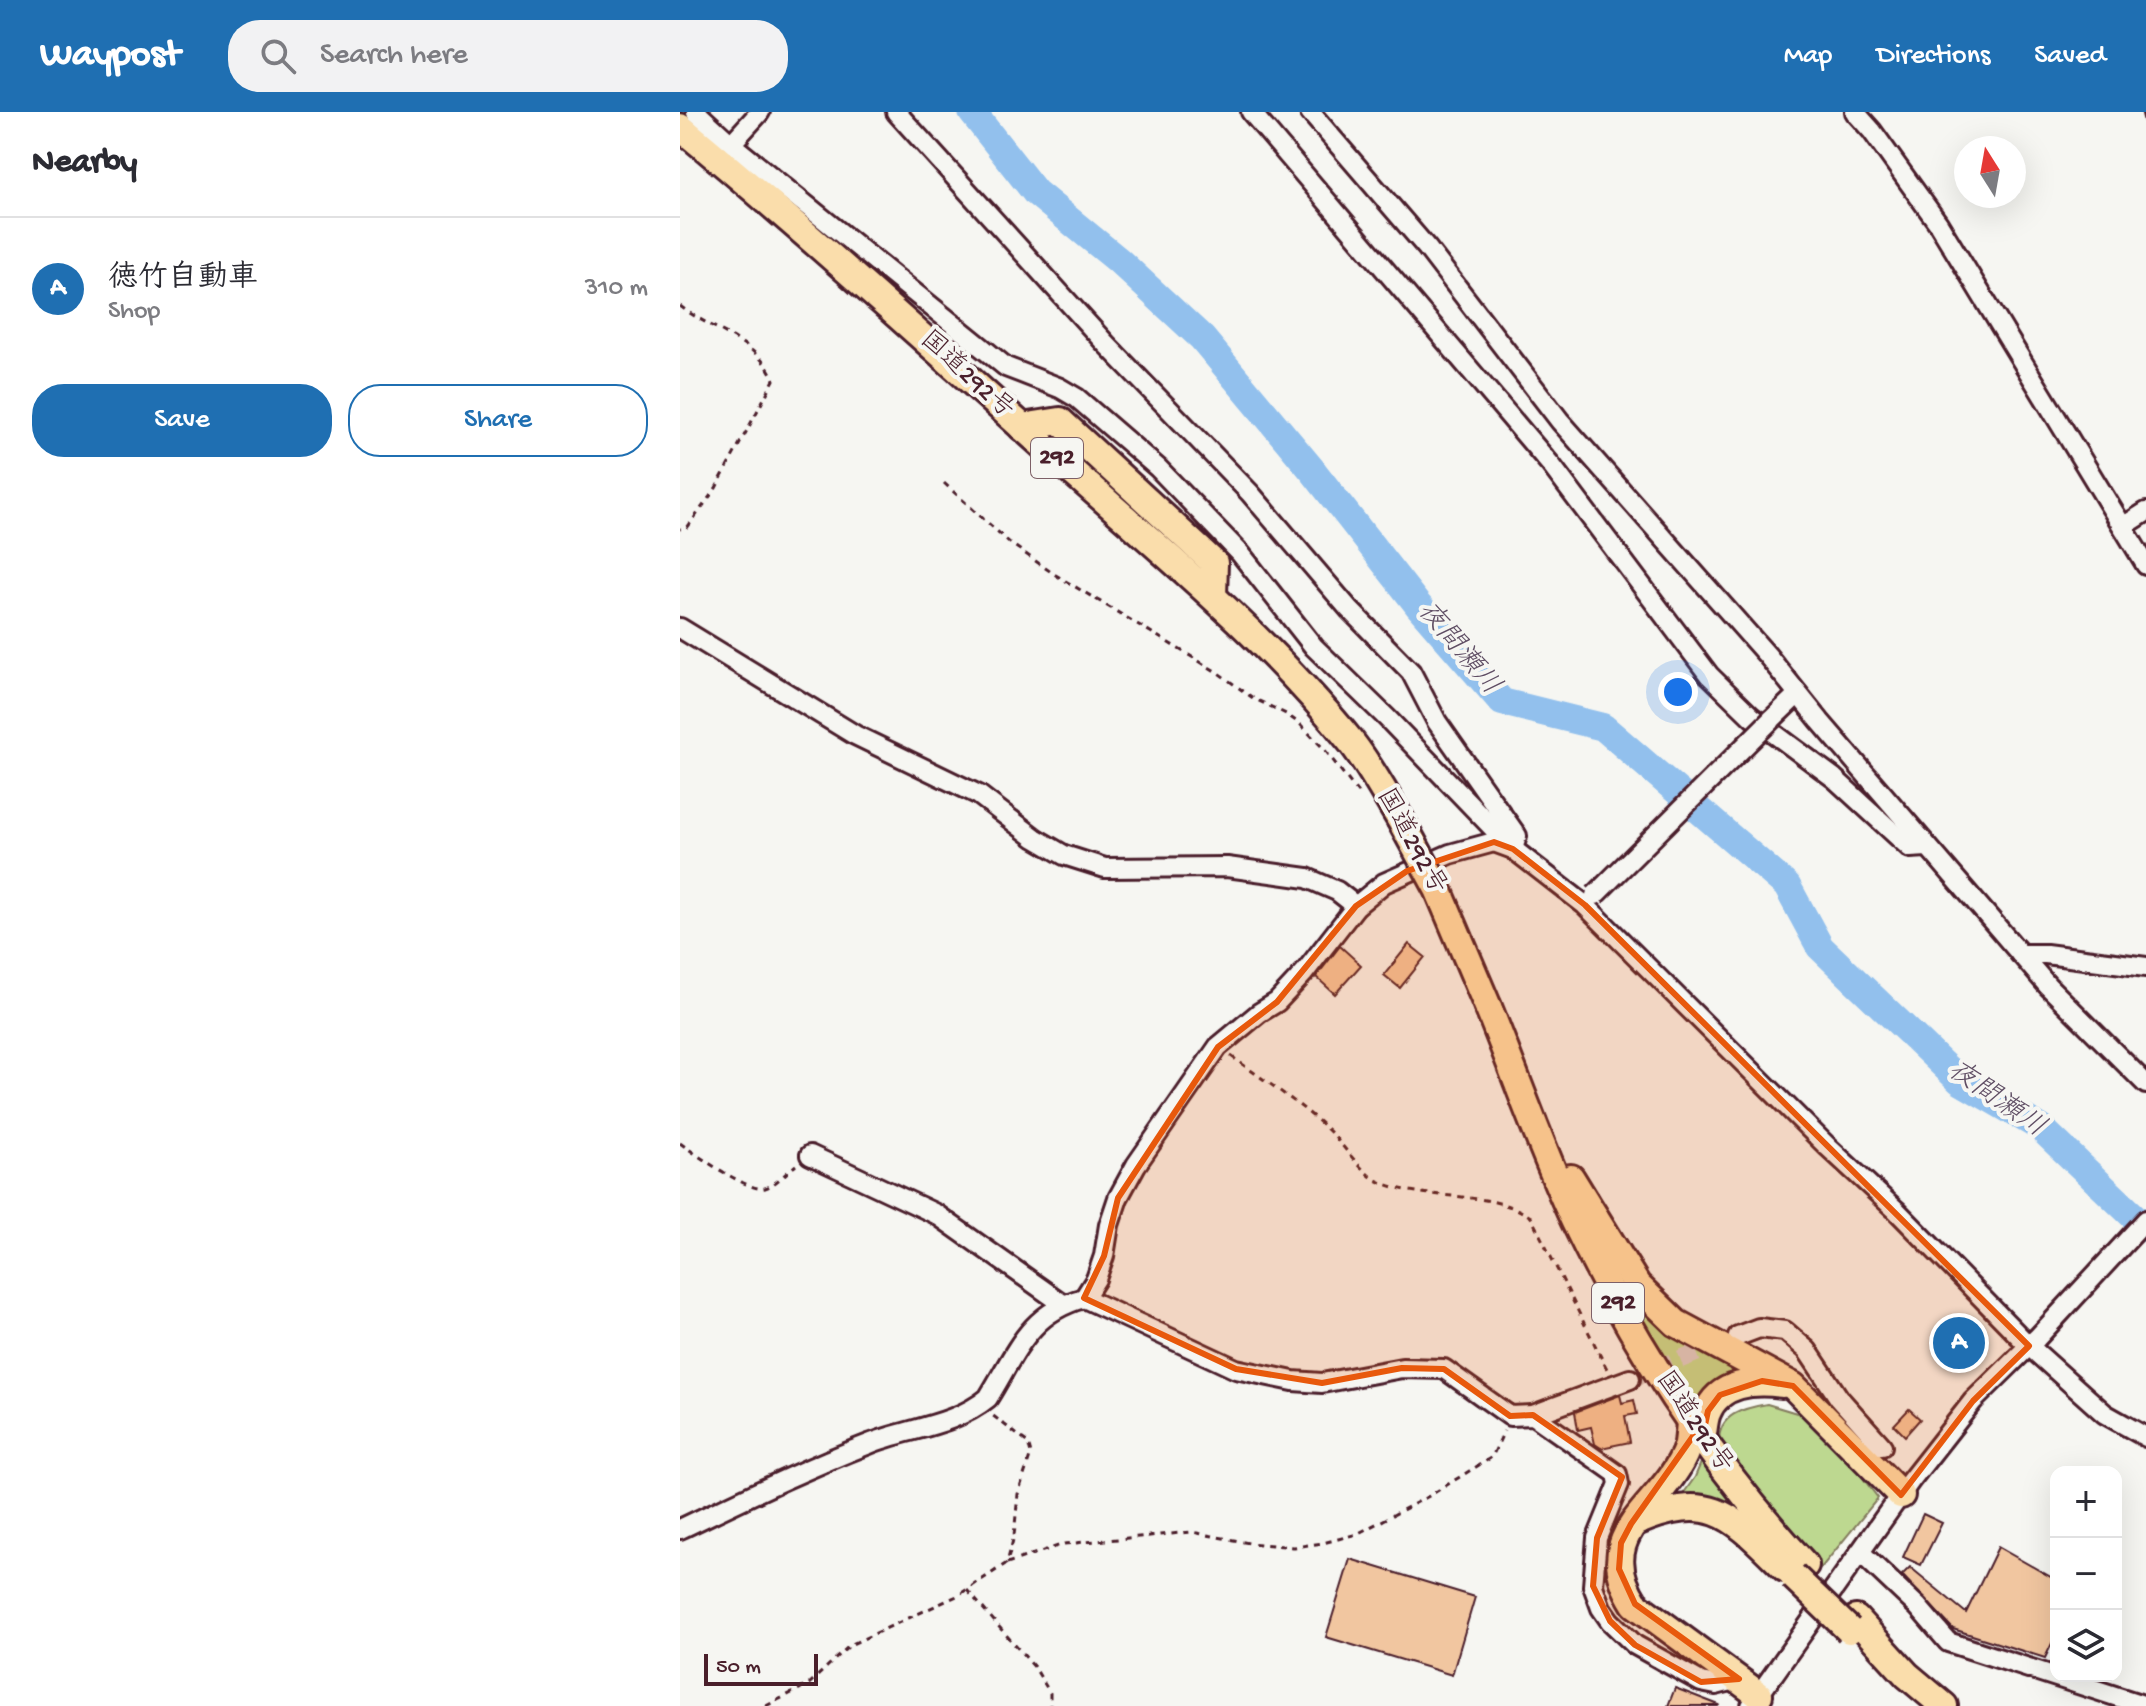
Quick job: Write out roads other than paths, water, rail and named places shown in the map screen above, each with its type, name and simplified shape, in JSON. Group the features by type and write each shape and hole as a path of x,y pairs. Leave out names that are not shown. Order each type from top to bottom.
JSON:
{"highway":[{"name":"国道292号","path":"680,127 788,216 1213,595 1285,665 1354,745 1400,819 1438,889 1575,1221 1621,1310 1696,1431 1799,1571"},
{"path":"1531,1113 1637,1285 1676,1323 1793,1386 1901,1495"},
{"path":"1756,1696 1635,1604 1625,1589 1619,1569 1621,1543 1631,1524 1655,1499 1720,1395 1740,1384 1762,1381 1793,1386"},
{"path":"1631,1524 1665,1510 1689,1507 1714,1511 1738,1523 1799,1571 1907,1675 1944,1706"}],"street":[{"path":"696,112 731,144 1006,367 1077,398 1158,468 1240,553 1314,647 1513,849 1590,900 1828,1147 2105,1414 2146,1437"},
{"path":"731,144 760,112"},
{"path":"896,112 1106,344 1250,493 1349,609 1411,672 1437,722 1517,836 1513,849"},
{"path":"1251,112 1551,465 1709,675 1752,717 1834,778 1910,848 1927,847"},
{"path":"1310,112 1427,248 1560,421 1756,643 2048,986 2146,1084"},
{"path":"1855,112 1938,223 2146,565"},
{"path":"2124,526 2146,512"},
{"path":"680,628 855,735 979,795 1035,838 1064,855 1105,868 1227,867 1307,878 1337,891 1356,906"},
{"path":"1590,900 1798,694"},
{"path":"1084,1298 1096,1279 1104,1256 1109,1225 1118,1198 1136,1165 1218,1047 1250,1019 1277,1002 1304,973 1356,906 1384,883 1450,854 1494,842 1513,849"},
{"path":"2020,954 2046,954 2146,967"},
{"path":"810,1155 936,1214 1063,1304"},
{"path":"1533,1415 1617,1474 1619,1484 1597,1538 1593,1586 1601,1608 1610,1621 1635,1645 1701,1682 1756,1696 1973,1401 2033,1342 2146,1220"},
{"path":"680,1529 806,1468 874,1442 945,1422 979,1406 988,1398 1035,1323 1063,1304 1084,1298 1236,1369 1293,1381 1322,1383 1402,1368 1444,1369 1510,1416 1533,1415 1622,1382"},
{"path":"1738,1336 1759,1328 1785,1331 1807,1350 1839,1398 1882,1446"},
{"path":"1860,1552 1918,1607 1948,1642 2146,1706"}],"waterway":[{"name":"夜間瀬川","path":"972,112 1035,192 1118,260 1202,338 1313,471 1417,604 1502,702 1603,727 1787,886 1820,947 1960,1081 2041,1128 2146,1228"}],"tunnel":[{"path":"1630,1379 1724,1342"}],"railway":[{"path":"2143,112 2146,124"}],"place":[{"name":"徳竹自動車","path":"1959,1343"}]}
